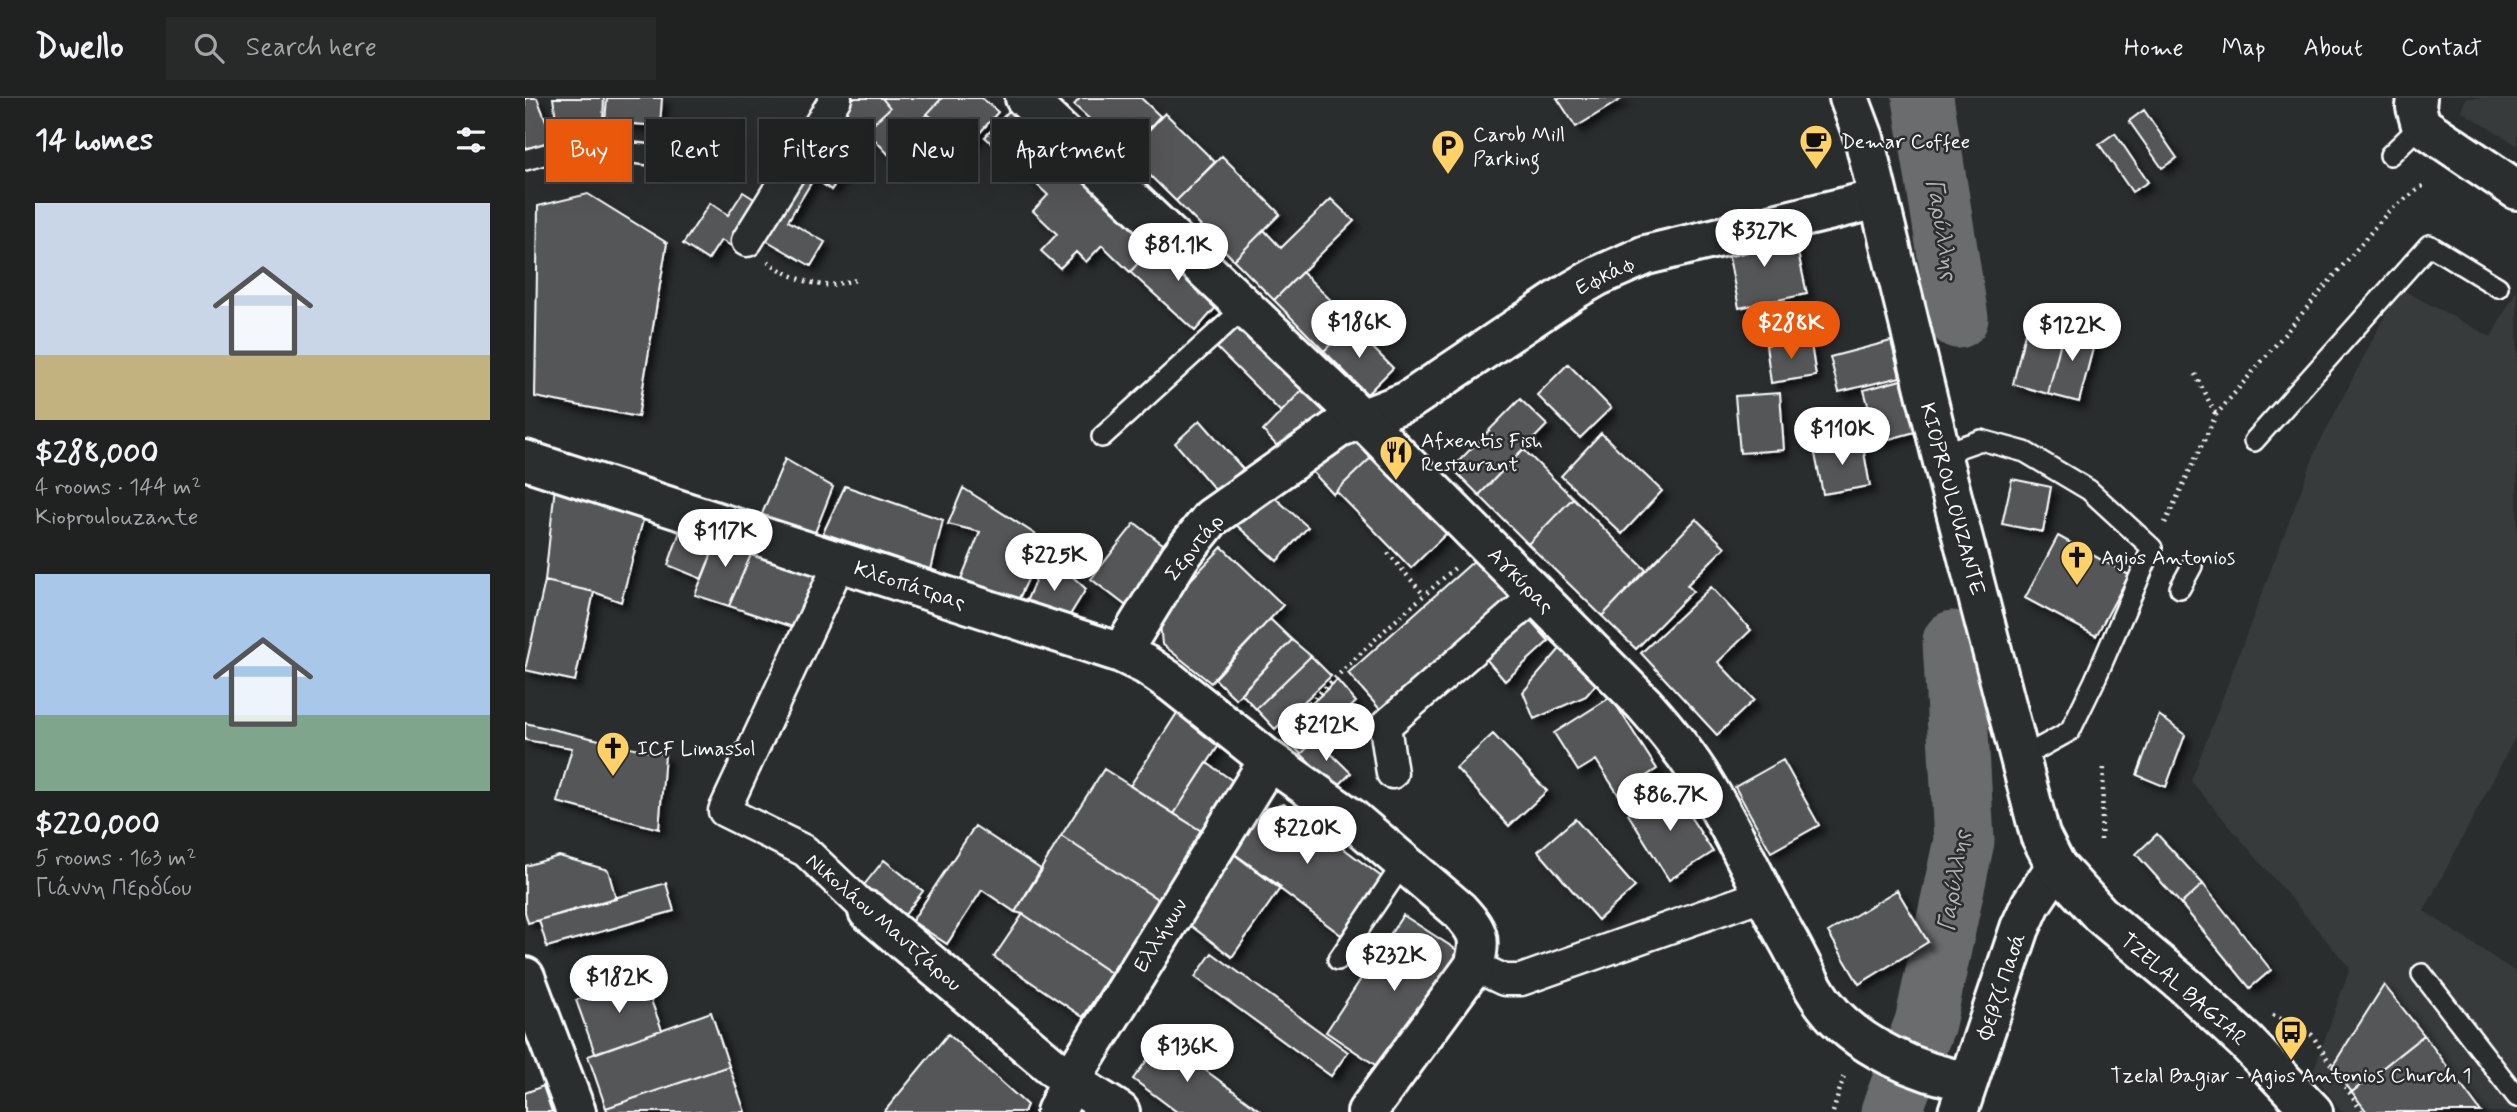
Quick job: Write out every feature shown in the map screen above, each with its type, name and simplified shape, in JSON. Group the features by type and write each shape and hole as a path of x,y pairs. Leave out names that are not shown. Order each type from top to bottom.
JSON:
{"street":[{"path":"747,242 836,98"},
{"name":"Αγκύρας","path":"1025,98 1361,418 1644,704 1677,742 1711,794 1762,895 1825,1006 1856,1034 1889,1056 1956,1090"},
{"name":"KIOPROULOUZANTE","path":"1857,108 1941,454 2040,835 2056,866"},
{"path":"2419,111 2517,190"},
{"name":"Εφκάφ","path":"1361,418 1408,401 1572,291 1598,276 1646,255 1878,199"},
{"name":"Σερντάρ","path":"1121,653 1180,557 1211,517 1340,427 1361,418"},
{"name":"Κλεοπάτρας","path":"525,460 1121,653 1146,665 1264,756 1351,818 1404,862 1475,928 1479,949 1474,966"},
{"name":"Νικολάου Μαντζάρου","path":"840,562 723,811 805,851 1063,1096 1120,1112"},
{"path":"1392,774 1385,726 1535,595"},
{"name":"Ελλήνων","path":"1063,1096 1264,756"},
{"name":"Φεβζί Πασά","path":"1956,1090 2020,928 2031,904 2056,866"},
{"name":"TZELAL BAGIAR","path":"2056,866 2100,914 2188,988 2246,1042 2313,1112"},
{"path":"1367,1112 1474,966 1503,980 1521,981 1762,895"},
{"path":"529,996 576,1112"}],"lane":[{"path":"2390,155 2419,111"},
{"path":"525,160 571,147 646,154"},
{"path":"2254,441 2429,245 2497,287"},
{"path":"1102,438 1245,307"},
{"path":"1941,454 1981,440 2025,452 2089,489 2152,548 2070,731 2021,758"},
{"path":"2180,588 2192,566"},
{"path":"1338,960 1404,862"},
{"path":"2422,974 2517,1097"}],"path":[{"path":"2152,548 2216,415 2389,211 2424,185"},
{"path":"747,242 776,268 793,276 824,285 857,279"},
{"path":"2195,374 2216,415"},
{"path":"1264,756 1386,629 1483,542"},
{"path":"1388,553 1424,595"},
{"path":"2101,840 2104,766"}],"shaded area":[{"path":"2466,98 2517,98 2517,145 2461,111"},
{"path":"2399,288 2491,337 2517,289 2517,734 2424,911 2517,973 2517,1112 2342,1112 2313,1072 2350,968 2191,781 2317,448"},
{"path":"1883,1079 1927,1112 1865,1112"}],"building":[{"path":"525,98 537,98 546,121 546,150 525,153"},
{"path":"553,98 604,98 603,119 556,119"},
{"path":"607,98 662,98 660,119 646,119 646,125 632,124 632,119 605,119"},
{"path":"845,98 882,98 890,108 874,123 874,119 844,119 835,112"},
{"path":"882,98 942,98 922,119 888,119 888,154 874,139 874,123 890,108"},
{"path":"942,98 982,98 998,112 978,135 978,119 935,119 927,114"},
{"path":"1080,98 1141,98 1160,116 1149,128 1149,119 1089,119 1074,105"},
{"path":"1557,98 1623,98 1576,127"},
{"path":"1019,100 1040,119 1002,119"},
{"path":"2144,110 2177,158 2162,168 2129,121"},
{"path":"835,112 845,119 830,119"},
{"path":"1165,113 1215,162 1176,201 1149,175 1149,130"},
{"path":"992,129 992,144 985,137"},
{"path":"2115,133 2148,182 2132,192 2099,144"},
{"path":"1222,156 1280,214 1234,260 1176,201"},
{"path":"787,182 812,182 788,221 825,242 811,266 757,235"},
{"path":"820,182 837,182 831,190"},
{"path":"1034,182 1107,182 1164,235 1130,272 1102,245 1086,262 1076,252 1060,268 1041,251 1057,234 1033,211 1048,195"},
{"path":"743,192 762,204 733,247 721,240 708,260 683,244 710,203 728,215"},
{"path":"588,194 667,243 638,417 535,397 538,206"},
{"path":"1331,199 1354,221 1274,300 1234,260 1264,230 1281,248"},
{"path":"1774,228 1779,252 1797,248 1807,294 1739,308 1725,237"},
{"path":"1164,235 1226,296 1195,331 1130,272"},
{"path":"1302,272 1353,322 1324,351 1274,300"},
{"path":"2029,316 2065,325 2048,394 2013,384"},
{"path":"1242,323 1306,386 1281,412 1217,348"},
{"path":"1350,325 1393,368 1367,394 1324,351"},
{"path":"2065,325 2097,333 2079,402 2048,394"},
{"path":"1810,338 1816,376 1771,383 1766,345"},
{"path":"1891,341 1900,377 1839,392 1830,357"},
{"path":"1568,364 1611,408 1580,438 1537,395"},
{"path":"1901,380 1915,432 1878,442 1864,390"},
{"path":"1306,386 1334,412 1281,450 1263,431"},
{"path":"1780,393 1784,450 1740,453 1735,396"},
{"path":"1520,399 1547,425 1479,495 1452,468"},
{"path":"1200,420 1243,469 1217,492 1175,443"},
{"path":"1601,433 1662,491 1622,534 1561,476"},
{"path":"1360,434 1377,452 1333,494 1308,467"},
{"path":"1862,441 1870,486 1823,494 1814,449"},
{"path":"1523,449 1573,498 1528,544 1479,495"},
{"path":"1377,452 1452,528 1411,568 1336,491"},
{"path":"785,459 833,487 812,540 759,521"},
{"path":"2012,479 2051,487 2043,532 2002,524"},
{"path":"555,486 645,513 621,602 594,592 545,581"},
{"path":"845,486 943,520 931,570 823,533"},
{"path":"963,488 1046,541 1016,605 959,584 980,532 948,524"},
{"path":"1265,489 1308,527 1277,561 1225,515"},
{"path":"1573,498 1646,570 1602,616 1528,544"},
{"path":"1696,519 1725,547 1687,585 1693,591 1636,649 1602,616"},
{"path":"683,523 720,533 702,579 668,565"},
{"path":"1135,523 1172,551 1129,608 1091,579"},
{"path":"720,533 756,543 729,606 695,595"},
{"name":"Agios Antonios","path":"2058,536 2129,575 2096,636 2025,598"},
{"path":"756,543 825,568 796,628 729,606"},
{"path":"1222,547 1283,605 1211,683 1162,644 1159,613"},
{"path":"1047,553 1086,589 1065,623 1022,611"},
{"path":"1476,559 1512,600 1384,714 1348,673"},
{"path":"545,581 594,592 575,681 525,670"},
{"path":"1711,587 1751,630 1718,662 1754,700 1717,735 1641,653"},
{"path":"1524,613 1549,641 1505,681 1481,653"},
{"path":"1270,619 1292,640 1236,699 1214,678"},
{"path":"1292,640 1311,656 1256,709 1241,693"},
{"path":"1565,643 1602,677 1586,696 1534,719 1523,692"},
{"path":"1311,656 1331,676 1275,729 1256,709"},
{"path":"1337,680 1356,702 1301,754 1280,733"},
{"path":"1611,697 1657,769 1618,794 1596,760 1578,771 1554,733"},
{"path":"1177,713 1221,742 1174,814 1130,786"},
{"path":"2159,715 2185,735 2166,787 2137,775"},
{"name":"ICF Limassol","path":"525,723 665,755 659,829 557,802 572,748 525,740"},
{"path":"1493,734 1547,791 1509,826 1456,768"},
{"path":"1316,739 1351,773 1336,788 1301,754"},
{"path":"1783,760 1819,825 1771,852 1735,787"},
{"path":"1207,763 1236,783 1203,832 1174,814"},
{"path":"1104,769 1203,832 1159,900 1061,836"},
{"path":"1671,787 1713,852 1669,880 1628,814"},
{"path":"1284,804 1383,878 1341,935 1230,851 1261,810"},
{"path":"1575,819 1635,887 1598,920 1538,851"},
{"path":"975,826 1042,870 1015,912 982,890 947,944 912,921"},
{"path":"2157,834 2203,884 2181,904 2136,854"},
{"path":"1061,836 1159,900 1111,973 1023,914 1015,912"},
{"path":"1225,847 1281,887 1232,957 1182,919"},
{"path":"559,856 608,870 616,899 528,923 525,912 525,866"},
{"path":"884,860 923,891 904,916 864,885"},
{"path":"666,883 674,911 547,947 539,920"},
{"path":"2203,884 2271,970 2250,988 2181,904"},
{"path":"1897,890 1928,942 1859,984 1828,932"},
{"path":"1023,914 1111,973 1083,1017 994,957"},
{"path":"1403,915 1463,954 1386,1072 1326,1032"},
{"path":"1212,953 1348,1052 1331,1076 1195,977"},
{"path":"642,976 662,1030 595,1053 576,1000"},
{"path":"2384,985 2424,1035 2352,1092 2332,1067"},
{"path":"711,1012 729,1066 606,1108 588,1056"},
{"path":"948,1034 1027,1105 1024,1112 884,1112"},
{"path":"2424,1035 2481,1112 2367,1112 2352,1092"},
{"path":"1163,1039 1262,1112 1177,1112 1133,1079"},
{"path":"729,1066 745,1112 608,1112 606,1108"},
{"path":"543,1086 552,1112 525,1112 525,1093"}],"waterway":[{"name":"Γαρύλλης","path":"1923,98 1958,318"},
{"name":"Γαρύλλης","path":"1891,1112 1925,1023 1964,841 1953,641"}],"place":[{"name":"Demar Coffee","path":"1816,171"},
{"name":"Carob Mill Parking","path":"1448,176"},
{"name":"Afxentis Fish Restaurant","path":"1396,482"},
{"name":"Agios Antonios","path":"2077,587"},
{"name":"ICF Limassol","path":"613,778"},
{"name":"Tzelal Bagiar - Agios Antonios Church 1","path":"2291,1062"}]}
